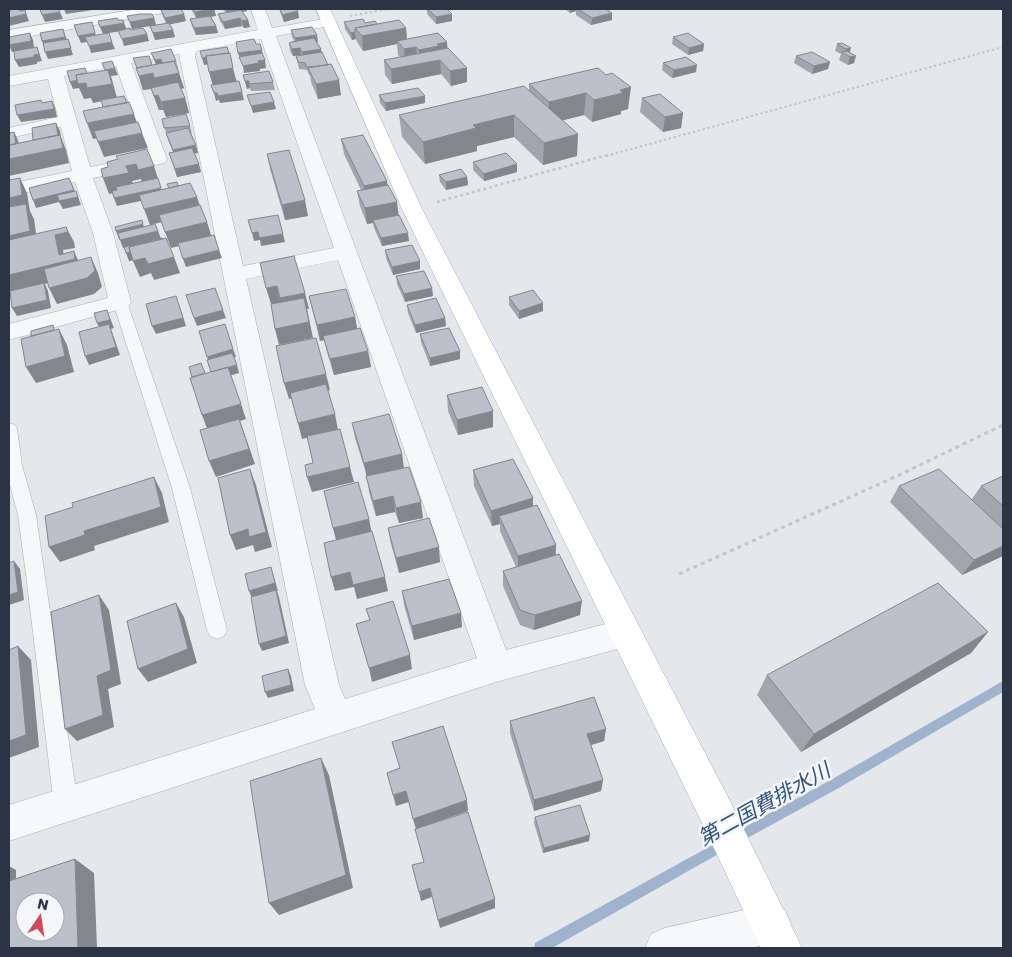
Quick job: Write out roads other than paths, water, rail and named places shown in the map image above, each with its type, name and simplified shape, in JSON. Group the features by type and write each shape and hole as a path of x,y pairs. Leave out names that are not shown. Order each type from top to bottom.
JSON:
{"street":[{"path":"9,35 164,9"},
{"path":"258,9 496,667"},
{"path":"9,81 266,33 326,15 412,210 717,814 776,936 665,948"},
{"path":"189,47 187,56 322,685 336,717"},
{"path":"9,190 158,159 122,60"},
{"path":"9,332 120,302 103,233 82,174 55,73"},
{"path":"9,133 67,120"},
{"path":"233,275 345,252"},
{"path":"9,823 496,667 625,633"}],"lane":[{"path":"120,302 181,488 217,630"},
{"path":"9,429 12,465 27,515 66,805"}],"waterway":[{"name":"第二国費排水川","path":"736,838 833,785 1003,686"},
{"name":"第二国費排水川","path":"540,948 725,844"}]}
